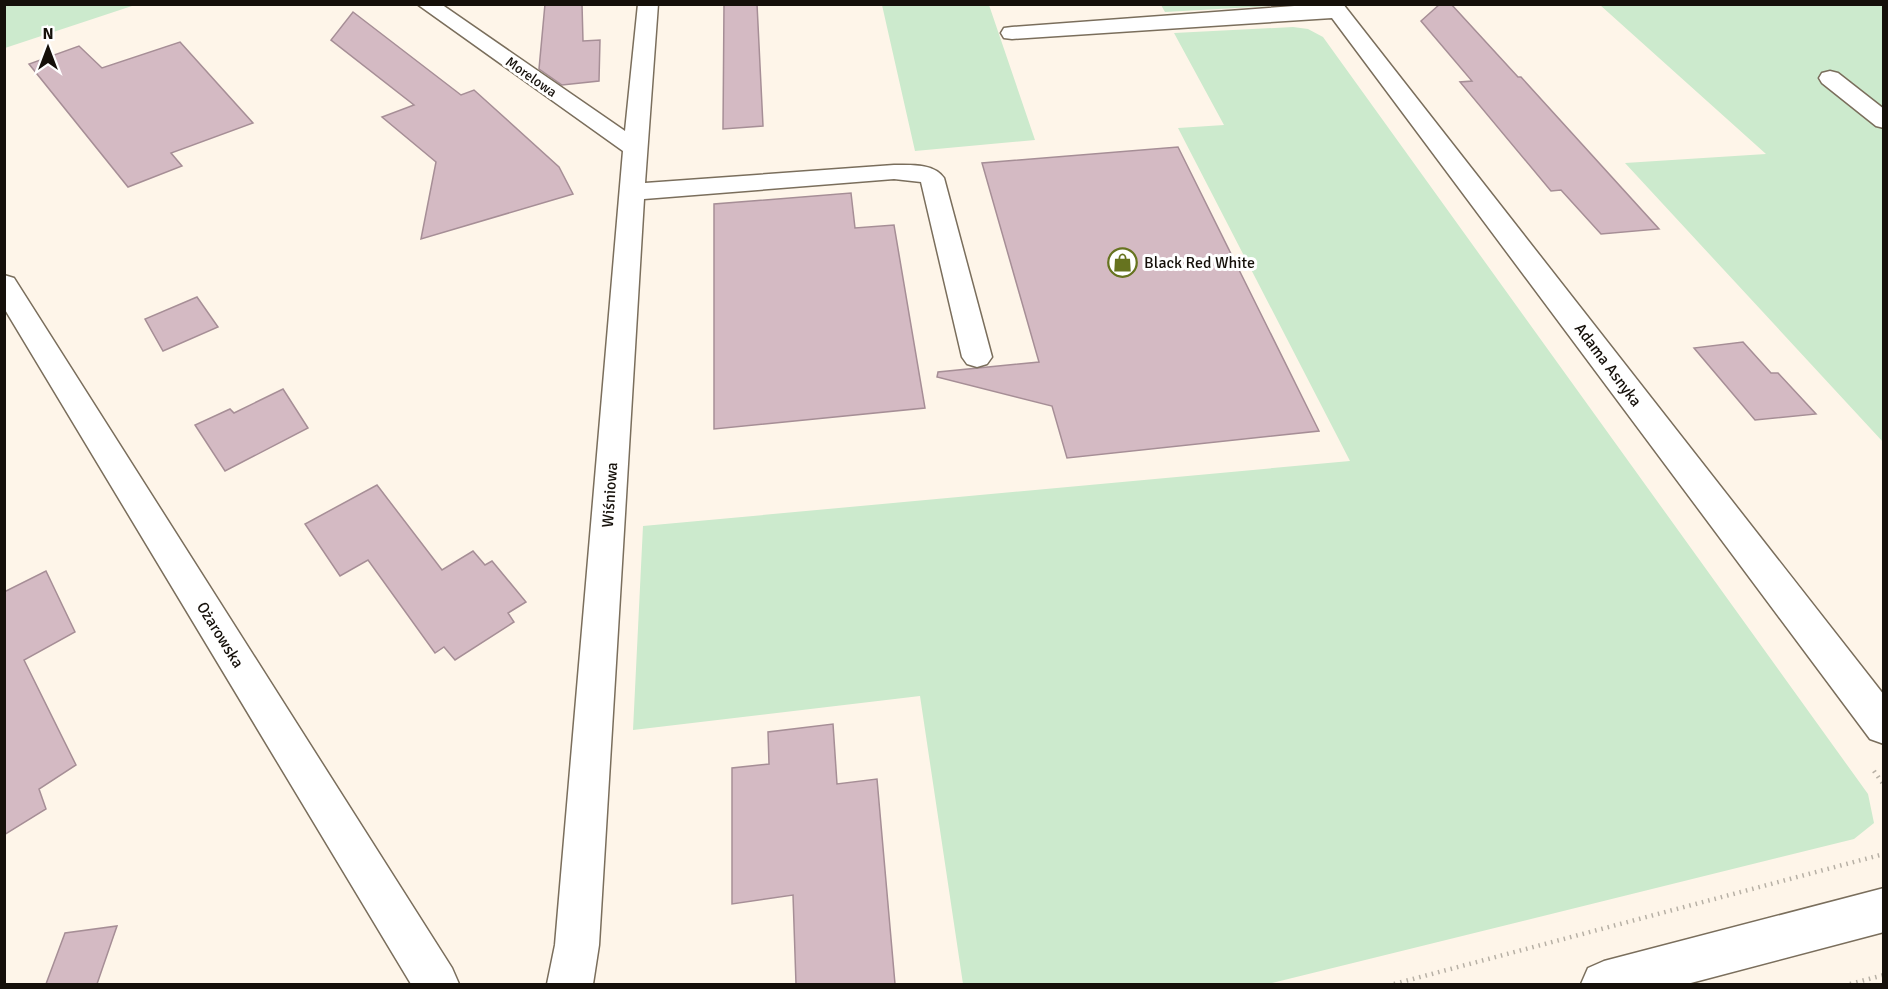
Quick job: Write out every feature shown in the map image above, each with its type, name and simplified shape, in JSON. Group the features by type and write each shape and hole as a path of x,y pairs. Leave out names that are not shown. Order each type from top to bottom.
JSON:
{"street":[{"name":"Morelowa","path":"427,4 635,149"},
{"name":"Wiśniowa","path":"570,984 578,936 635,149 648,4"},
{"path":"1012,33 1335,8"},
{"name":"Adama Asnyka","path":"1335,8 1884,726"},
{"path":"1830,78 1884,121"},
{"path":"632,192 894,172 920,173 932,178 977,357"},
{"name":"Ożarowska","path":"6,291 436,984"},
{"path":"1604,984 1884,910"}],"path":[{"path":"1874,771 1884,785"},
{"path":"1394,984 1884,854"},
{"path":"1850,984 1884,975"}],"green space":[{"path":"5,4 135,4 135,5 5,48"},
{"path":"882,5 989,5 1035,140 915,151"},
{"path":"1161,5 1288,5 1165,12"},
{"path":"1600,5 1883,5 1883,442 1625,163 1766,154"},
{"path":"1293,27 1308,29 1323,37 1868,794 1874,823 1854,839 1268,984 963,984 920,696 633,730 643,526 1350,461 1178,128 1224,125 1174,33"}],"building":[{"path":"545,4 582,4 583,41 600,40 599,81 562,85 539,69"},
{"path":"724,4 757,4 763,126 723,129"},
{"path":"1440,4 1451,4 1518,77 1521,77 1659,229 1601,234 1561,190 1551,191 1460,82 1472,81 1421,21"},
{"path":"353,12 461,95 474,90 559,167 573,194 421,239 436,162 382,117 414,105 331,40"},
{"path":"180,42 253,123 171,153 182,166 128,187 29,64 79,46 102,68"},
{"name":"Black Red White","path":"1178,147 1319,431 1067,458 1052,406 937,377 938,372 1039,362 982,163"},
{"path":"851,193 855,228 894,225 925,408 714,429 714,204"},
{"path":"197,297 218,327 163,351 145,319"},
{"path":"1743,342 1771,373 1778,373 1816,414 1755,420 1694,348"},
{"path":"283,389 308,428 225,471 195,425 230,409 234,413"},
{"path":"377,485 442,570 473,551 485,565 492,561 526,602 508,613 514,622 455,660 444,647 435,653 368,560 340,576 305,524"},
{"path":"46,571 75,632 24,660 76,765 39,789 46,809 4,835 4,592"},
{"path":"833,724 837,784 877,779 895,984 796,984 793,895 732,904 732,768 769,764 768,732"},
{"path":"117,926 97,984 46,984 65,933"}],"place":[{"name":"Black Red White","path":"1123,263"}]}
